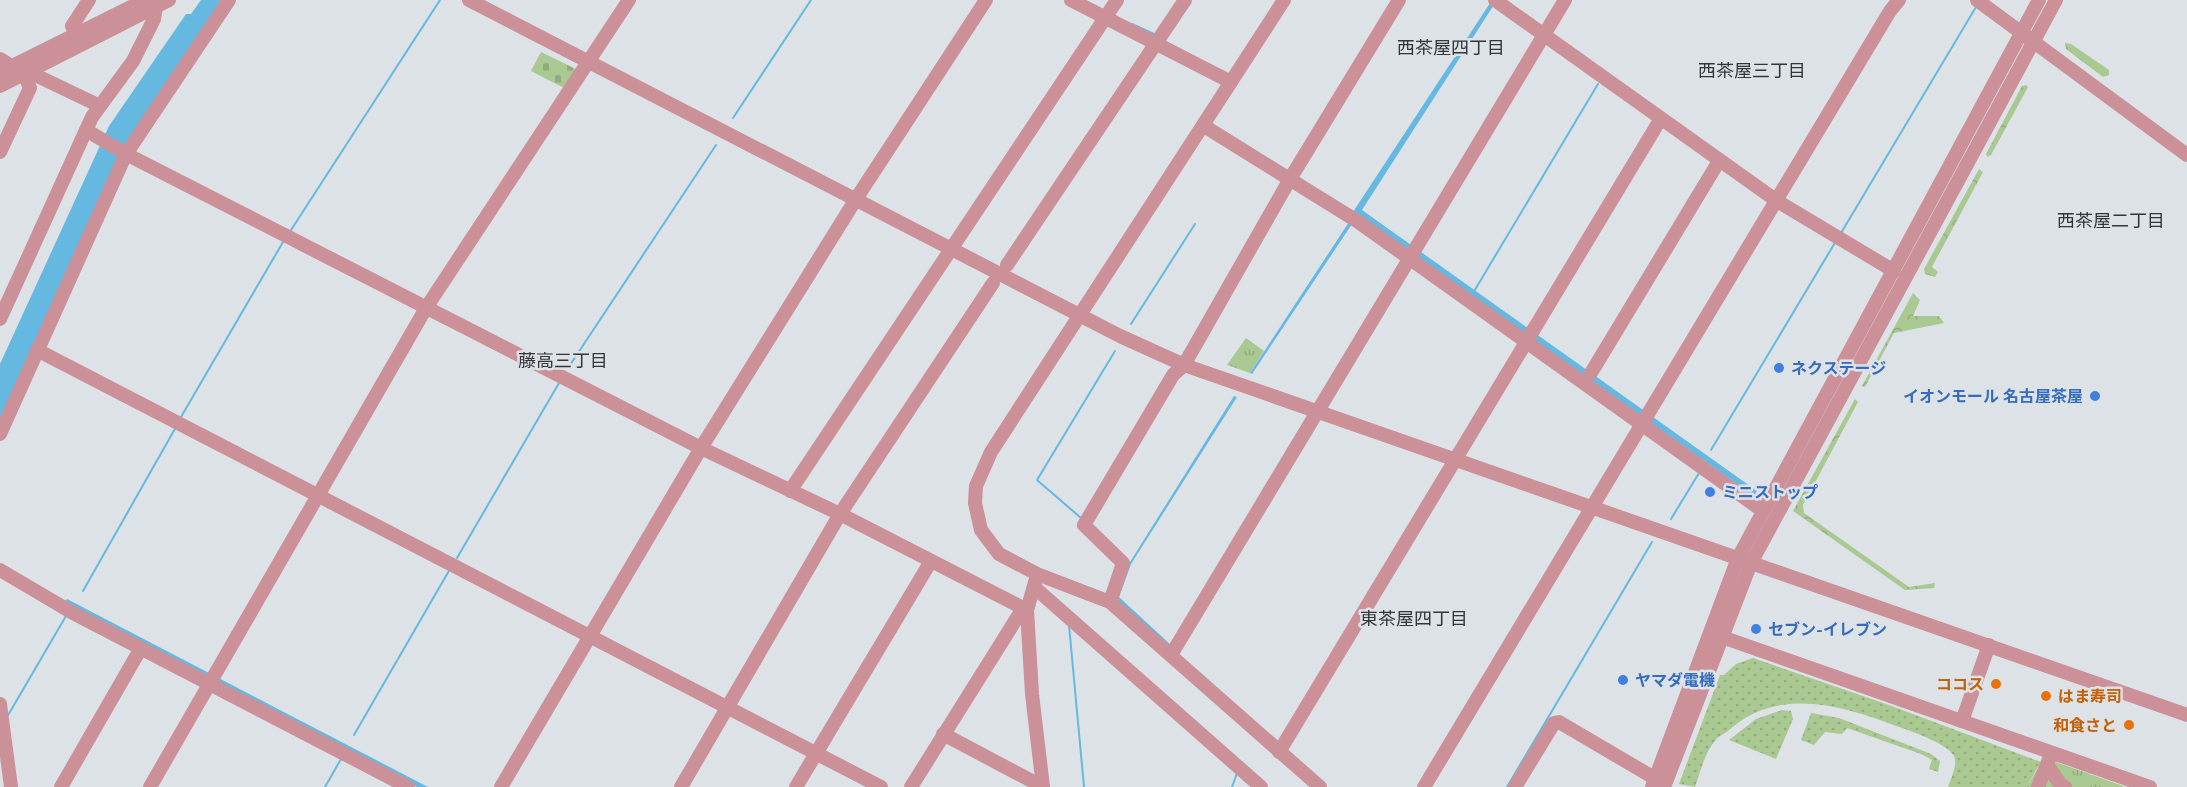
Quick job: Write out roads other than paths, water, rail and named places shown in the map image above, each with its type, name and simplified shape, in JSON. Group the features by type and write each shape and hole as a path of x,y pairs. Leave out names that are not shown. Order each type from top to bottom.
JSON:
{"street":[{"path":"78,39 72,26 89,0"},
{"path":"0,86 78,39 150,3 169,0"},
{"path":"0,434 124,153 229,0"},
{"path":"469,0 1079,315 1184,365 2187,716"},
{"path":"150,787 426,308 629,0"},
{"path":"501,787 701,448 856,199 986,0"},
{"path":"1071,0 1231,82"},
{"path":"790,491 1117,0"},
{"path":"1007,265 1185,0"},
{"path":"1261,787 1035,580 999,554 989,543 977,518 976,486 991,452 1284,0"},
{"path":"1110,602 1123,563 1084,525 1173,375 1184,365 1290,179 1399,0"},
{"path":"1171,655 1320,411 1565,0"},
{"path":"1424,787 1890,11 1899,0"},
{"path":"1977,0 2035,40 2187,155"},
{"path":"1657,784 1763,511 2039,0"},
{"path":"1657,784 1722,637 1745,560 2056,0"},
{"path":"1497,1 1660,120 1777,201 1894,271"},
{"path":"0,319 86,130 100,106 133,61 154,19 150,3"},
{"path":"0,59 100,106"},
{"path":"0,72 22,71"},
{"path":"0,152 30,88 22,71"},
{"path":"1279,752 1660,120"},
{"path":"1204,126 1413,253 1646,419 1763,511"},
{"path":"86,130 124,153 426,308 701,448 840,514 1027,610"},
{"path":"1591,373 1719,161"},
{"path":"681,787 840,514 993,283"},
{"path":"37,350 881,787"},
{"path":"796,787 931,561"},
{"path":"0,570 73,613 141,648 212,680 408,787"},
{"path":"1035,580 1110,602 1320,787"},
{"path":"1035,580 1027,610 1037,786"},
{"path":"911,787 1020,613 1027,610"},
{"path":"1722,637 2150,787"},
{"path":"1962,721 1989,645"},
{"path":"61,787 141,648"},
{"path":"0,704 11,787"},
{"path":"1515,787 1554,723 1559,722 1657,784"},
{"path":"943,735 1037,786"},
{"path":"2048,762 2063,786 2038,787 2048,762"}],"water":[{"path":"201,0 221,0 158,97 0,418 0,364 109,126 186,14 191,14"},
{"path":"1492,0 1497,0 1362,210 1757,491 1754,496 1353,212"},
{"path":"1349,222 1352,224 1252,374 1250,373"},
{"path":"1234,396 1237,397 1131,564 1119,597 1172,646 1169,647 1117,602 1116,597 1130,562"},
{"path":"67,599 428,787 417,787 64,604"}],"waterway":[{"path":"291,230 440,0"},
{"path":"733,118 811,0"},
{"path":"1841,233 1976,7"},
{"path":"1132,24 1154,34"},
{"path":"1473,293 1598,84"},
{"path":"568,368 716,145"},
{"path":"1131,324 1195,224"},
{"path":"1711,450 1836,241"},
{"path":"181,417 283,242"},
{"path":"1081,518 1037,480 1115,351"},
{"path":"457,558 559,383"},
{"path":"83,591 176,427"},
{"path":"1671,519 1699,473"},
{"path":"1507,787 1652,542"},
{"path":"354,735 450,569"},
{"path":"7,717 66,616"},
{"path":"1069,625 1084,787"},
{"path":"325,787 341,759"},
{"path":"1232,787 1237,773"}],"place":[{"name":"ネクステージ","path":"1779,368"},
{"name":"イオンモール 名古屋茶屋","path":"2095,396"},
{"name":"ミニストップ","path":"1710,492"},
{"name":"セブン-イレブン","path":"1756,629"},
{"name":"ヤマダ電機","path":"1623,680"},
{"name":"ココス","path":"1996,684"},
{"name":"はま寿司","path":"2046,696"},
{"name":"和食さと","path":"2129,725"}],"district":[{"name":"西茶屋四丁目","path":"1451,48"},
{"name":"西茶屋三丁目","path":"1752,71"},
{"name":"西茶屋二丁目","path":"2111,221"},
{"name":"藤高三丁目","path":"563,361"},
{"name":"東茶屋四丁目","path":"1414,619"}]}
